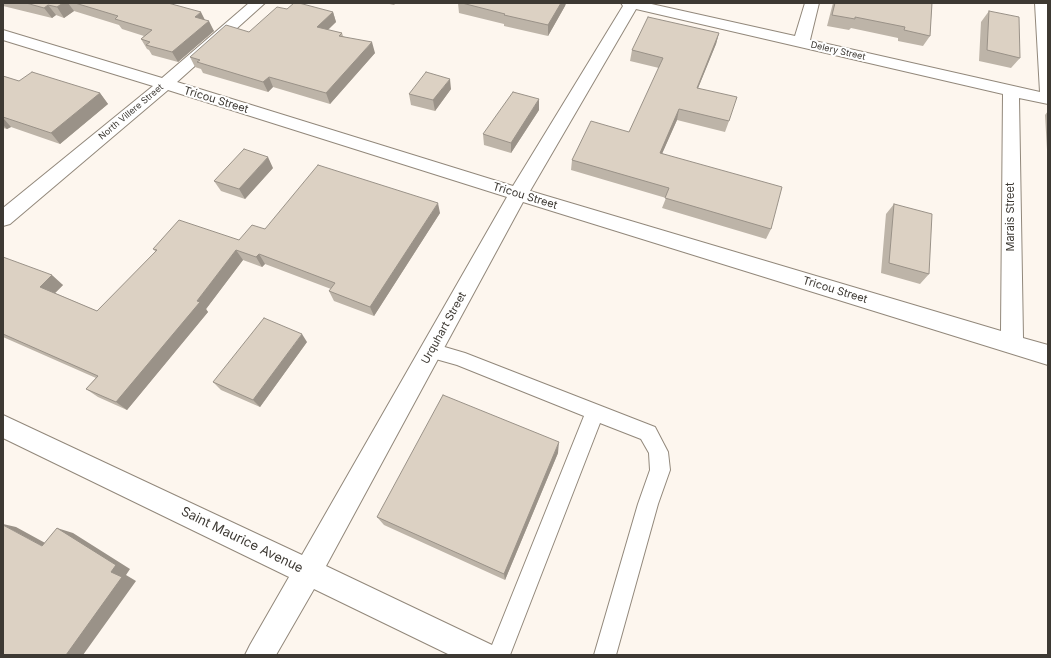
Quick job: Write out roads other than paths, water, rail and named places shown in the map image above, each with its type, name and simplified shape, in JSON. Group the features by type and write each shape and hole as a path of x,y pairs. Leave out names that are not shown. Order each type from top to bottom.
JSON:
{"street":[{"name":"North Villere Street","path":"3,219 165,84 258,3"},
{"path":"801,43 812,3"},
{"path":"1042,3 1048,95"},
{"name":"Delery Street","path":"630,4 1048,99"},
{"name":"Urquhart Street","path":"260,655 308,572 518,194 630,4"},
{"name":"Tricou Street","path":"3,36 165,84 518,194 1048,355"},
{"name":"Marais Street","path":"1011,91 1012,344"},
{"name":"Saint Maurice Avenue","path":"3,426 482,655"}],"lane":[{"path":"431,351 459,358 648,433 658,452 660,470 648,504 605,655"},
{"path":"499,655 595,412"}]}
